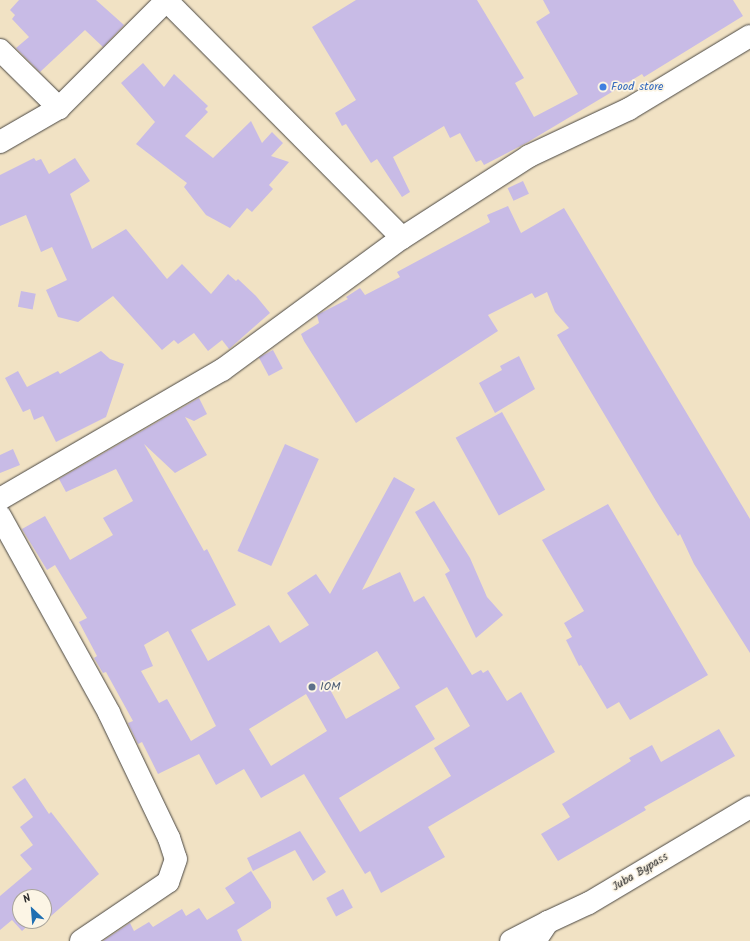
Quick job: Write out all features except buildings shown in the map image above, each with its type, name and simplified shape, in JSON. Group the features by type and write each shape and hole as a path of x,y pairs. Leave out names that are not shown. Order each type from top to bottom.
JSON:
{"street":[{"path":"0,142 59,108 166,0 402,238"},
{"path":"0,499 222,370 402,238 529,156 629,109 750,36"},
{"path":"0,50 59,108"},
{"path":"0,516 109,714 169,838 176,859 168,882 81,941"},
{"name":"Juba Bypass","path":"511,941 589,903 750,807"},
{"path":"535,941 548,922"}],"place":[{"name":"Food store","path":"603,87"},
{"name":"IOM","path":"312,687"}]}
